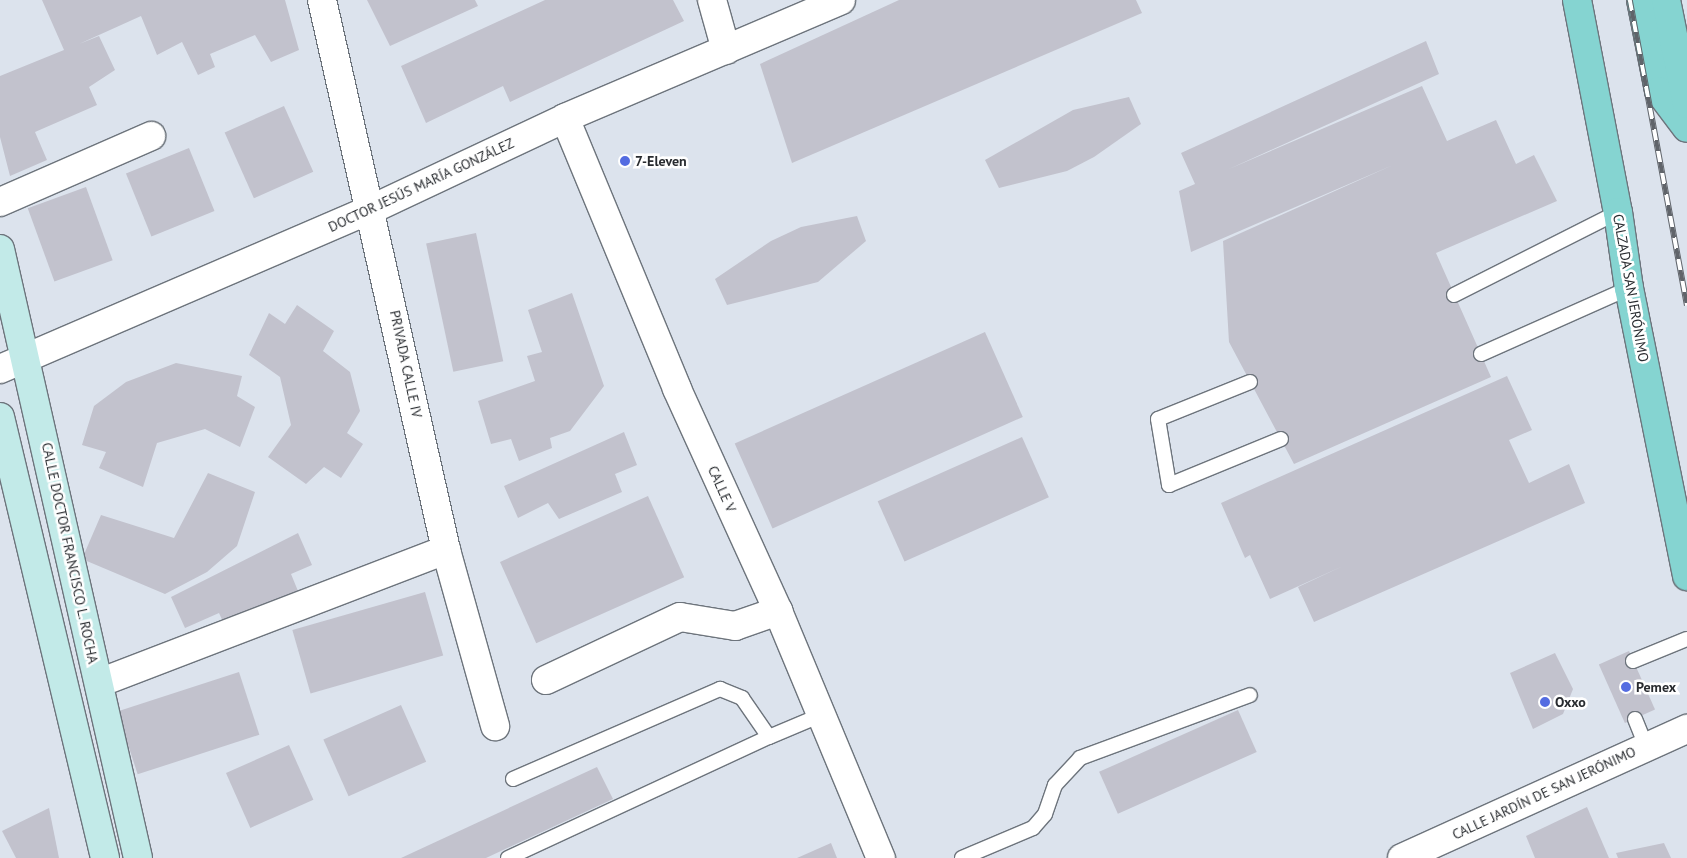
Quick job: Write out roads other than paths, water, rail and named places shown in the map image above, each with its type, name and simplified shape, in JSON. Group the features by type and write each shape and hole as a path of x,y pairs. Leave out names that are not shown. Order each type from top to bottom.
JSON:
{"main road":[{"name":"CALZADA SAN JERÓNIMO","path":"1577,0 1618,212 1629,288 1687,576"},
{"path":"1641,0 1659,90 1687,128"},
{"path":"1666,0 1687,104"}],"street":[{"name":"PRIVADA CALLE IV","path":"322,0 372,209 446,550 495,726"},
{"path":"712,0 726,50"},
{"name":"DOCTOR JESÚS MARÍA GONZÁLEZ","path":"0,369 372,209 565,118 841,0"},
{"name":"CALLE V","path":"565,118 677,389 778,611 881,858"},
{"path":"0,202 151,136"},
{"name":"CALLE DOCTOR FRANCISCO L. ROCHA","path":"0,248 27,356 138,858"},
{"path":"0,417 105,858"},
{"path":"99,683 446,550"},
{"path":"546,680 680,617 735,626 778,611"},
{"name":"CALLE JARDÍN DE SAN JERÓNIMO","path":"1402,858 1687,729"},
{"path":"88,782 118,772"}],"lane":[{"path":"1454,295 1618,212"},
{"path":"1480,354 1629,288"},
{"path":"1250,382 1158,419 1169,485 1281,439"},
{"path":"1633,661 1687,639"},
{"path":"513,779 720,689 742,698 769,737"},
{"path":"962,858 1032,828 1045,814 1055,785 1080,758 1250,695"},
{"path":"508,858 769,737 821,715"},
{"path":"1635,719 1646,746"}],"railway":[{"path":"1630,0 1687,306"}],"place":[{"name":"7-Eleven","path":"625,161"},
{"name":"Pemex","path":"1626,687"},
{"name":"Oxxo","path":"1545,702"}]}
